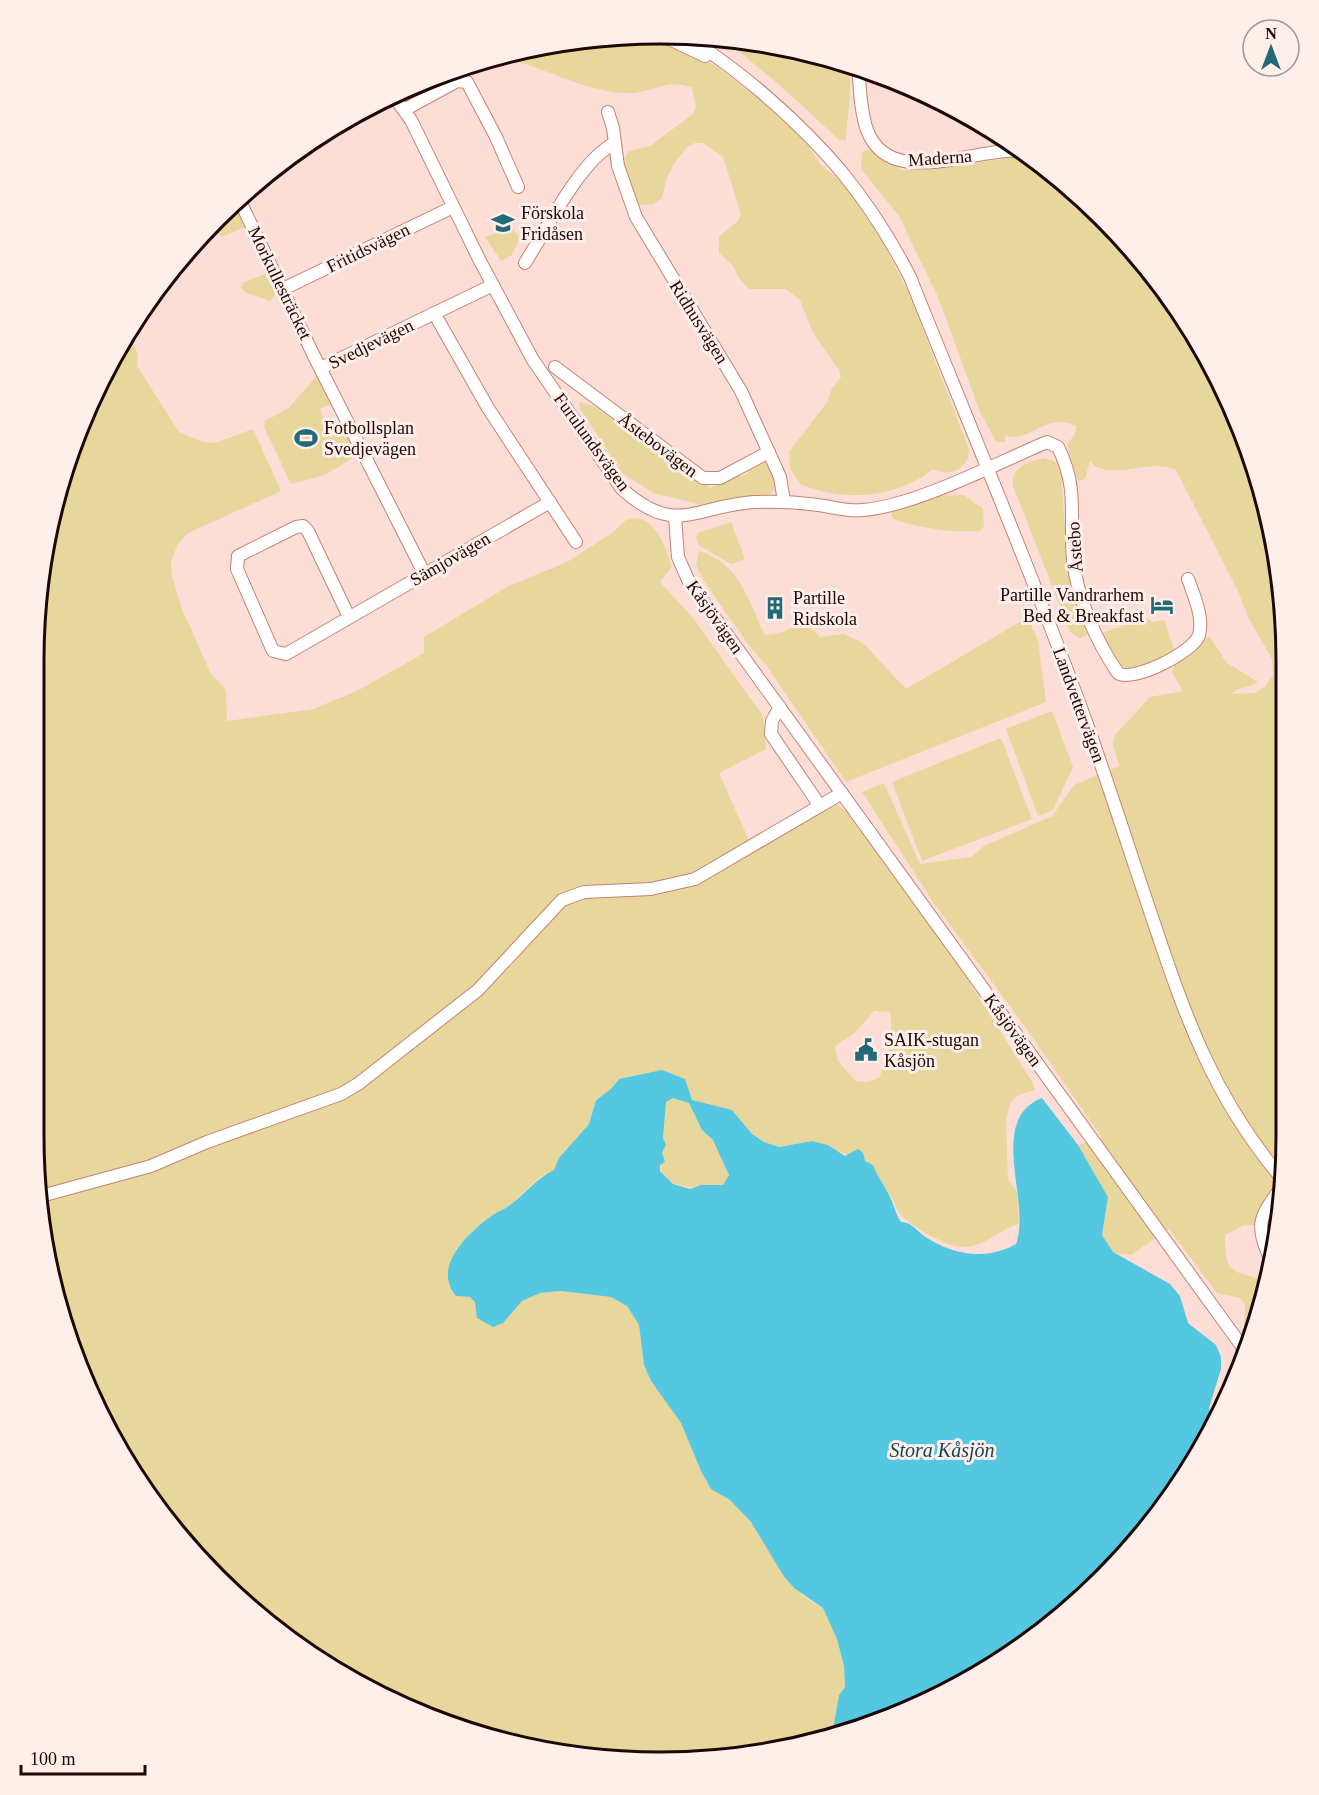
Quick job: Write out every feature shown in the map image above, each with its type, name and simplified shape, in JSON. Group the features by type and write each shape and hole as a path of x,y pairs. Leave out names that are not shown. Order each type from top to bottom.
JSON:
{"street":[{"name":"Landvettervägen","path":"681,45 705,56 759,91"},
{"name":"Landvettervägen","path":"698,45 721,59 819,143 847,175 877,218 910,278 1073,685 1188,1024 1213,1078 1237,1120 1274,1171"},
{"name":"Maderna","path":"860,77 868,132 876,145 890,157 917,163 1009,152"},
{"path":"404,110 457,81 466,82 496,137 518,187"},
{"name":"Furulundsvägen","path":"398,102 533,360 622,489 639,504 653,512 675,517 690,516 749,503 784,501 852,510 878,508 938,489 987,467"},
{"name":"Ridhusvägen","path":"608,111 618,166 643,231 741,391 783,485 784,501"},
{"path":"525,263 585,168 600,152 615,143"},
{"name":"Morkullesträcket","path":"242,206 321,368"},
{"name":"Fritidsvägen","path":"283,289 453,207"},
{"name":"Svedjevägen","path":"424,573 321,368 493,285"},
{"name":"Svedjevägen","path":"434,313 488,408 576,542"},
{"name":"Åstebovägen","path":"555,367 703,478 720,478 769,452"},
{"name":"Åstebo","path":"987,467 1047,442 1059,447 1072,481 1072,547 1080,592 1106,653 1122,676 1150,669 1176,657 1197,639 1200,623 1188,579"},
{"name":"Sämjovägen","path":"349,617 308,531 303,526 296,526 238,556 237,569 276,653 286,654 550,502"},
{"name":"Kåsjövägen","path":"675,517 678,556 689,582 1240,1343"},
{"path":"780,707 772,721 771,735 820,806"},
{"path":"47,1194 151,1166 207,1142 341,1094 358,1084 478,990 562,900 584,892 651,889 695,879 842,793"},
{"path":"1265,1248 1262,1212 1272,1199"}],"shaded area":[{"path":"673,44 716,66 784,118 808,145 821,165 849,187 873,224 909,293 969,449 966,462 958,470 952,472 940,472 933,469 903,487 886,492 851,495 816,490 800,484 790,468 789,452 828,401 831,390 841,377 839,370 813,333 800,300 785,289 749,289 738,277 734,267 719,253 719,236 738,221 741,214 723,157 703,143 695,143 687,147 667,177 662,198 653,204 640,205 626,179 624,164 629,151 650,146 693,114 696,107 692,88 677,84 641,92 618,93 588,87 514,61 579,49 619,45"},
{"path":"736,49 780,55 850,74 846,140 839,140 783,88"},
{"path":"869,149 902,170 930,170 1014,157 1066,196 1123,253 1172,317 1212,387 1243,461 1264,539 1274,619 1276,660 1276,1136 1274,1176 1269,1226 1244,1225 1225,1235 1225,1249 1229,1265 1238,1272 1259,1279 1244,1330 1245,1305 1240,1298 1217,1293 1169,1229 1131,1255 1113,1253 1102,1235 1108,1197 1078,1145 1102,1138 1029,1032 933,902 862,792 884,783 920,864 971,857 984,846 1052,816 1074,785 1119,766 1113,744 1115,735 1150,697 1183,691 1172,672 1176,660 1209,636 1227,663 1258,682 1230,694 1254,693 1265,687 1273,674 1272,659 1248,617 1239,593 1176,470 1155,466 1107,470 1097,467 1090,461 1085,479 1078,481 1067,445 1076,432 1076,426 1065,422 1046,425 1023,436 1005,435 1005,442 996,442 980,412 938,297 899,216 861,169 862,152"},
{"path":"243,206 251,224 221,237 218,230"},
{"path":"512,228 520,239 511,256 501,261 485,237"},
{"path":"270,272 277,293 270,301 245,292 241,288 244,282"},
{"path":"132,341 138,355 137,366 179,432 203,442 215,443 253,429 281,491 188,533 178,544 171,561 172,576 182,609 211,674 226,690 227,721 313,709 357,691 424,653 424,637 507,587 567,562 612,533 626,520 636,518 644,520 651,525 662,540 672,566 660,582 694,619 763,716 766,749 719,773 752,847 828,805 836,804 850,814 953,956 1031,1080 1035,1090 1019,1095 1011,1101 1006,1119 1008,1179 1017,1192 1019,1224 979,1244 957,1246 920,1230 898,1211 873,1165 812,1141 778,1147 764,1142 752,1134 732,1110 701,1104 695,1113 725,1162 729,1175 723,1185 699,1187 675,1184 667,1179 662,1171 661,1160 666,1145 663,1138 666,1102 672,1098 662,1070 619,1079 611,1089 596,1099 589,1124 559,1158 554,1170 540,1177 456,1249 456,1296 470,1297 503,1323 522,1301 540,1293 561,1291 611,1297 627,1306 639,1325 644,1365 651,1381 681,1423 711,1489 730,1500 751,1522 783,1575 794,1588 823,1608 837,1639 844,1666 845,1687 839,1695 833,1727 780,1740 740,1746 660,1752 619,1750 539,1740 500,1731 424,1705 351,1669 317,1648 253,1599 196,1542 171,1510 147,1478 107,1408 90,1371 64,1295 55,1256 45,1176 44,660 49,579 64,500 90,424","holes":["874,1011 890,1012 889,1046 879,1078 868,1082 856,1081 838,1061 835,1046 856,1032"]},
{"path":"320,372 336,408 334,410 331,404 320,409 329,430 340,425 338,418 340,417 355,446 356,456 325,475 291,484 264,427 265,421 289,408"},
{"path":"579,402 595,407 711,488 736,473 742,477 748,473 747,470 766,460 772,465 776,488 769,495 707,506 653,493 622,473 580,409"},
{"path":"1043,458 1054,461 1061,468 1067,559 1088,628 1087,635 1080,638 1070,632 1013,486 1014,474 1017,470"},
{"path":"964,495 983,509 984,527 979,531 946,530 913,525 893,519 891,514 897,508 915,501"},
{"path":"731,522 745,559 731,564 698,545 696,537 698,533"},
{"path":"699,551 713,557 734,574 765,635 800,626 812,630 820,637 844,634 863,643 906,689 1028,617 1038,640 1046,702 846,782 766,665 747,643 704,581 696,565"},
{"path":"1146,618 1153,622 1164,620 1175,652 1159,660 1126,669 1115,661 1102,633"},
{"path":"1052,711 1073,767 1053,810 1038,816 1006,729"},
{"path":"1001,738 1032,819 922,861 892,782"}],"water":[{"name":"Stora Kåsjön","path":"662,1070 685,1079 692,1100 732,1110 752,1134 764,1142 779,1147 812,1141 828,1145 845,1156 858,1149 863,1153 865,1161 873,1165 901,1222 911,1225 924,1236 946,1248 969,1254 993,1253 1016,1244 1019,1207 1013,1143 1017,1124 1025,1109 1042,1098 1078,1145 1108,1197 1102,1235 1113,1252 1170,1284 1180,1296 1188,1323 1216,1345 1221,1357 1221,1369 1209,1408 1210,1412 1193,1444 1172,1478 1123,1542 1066,1599 1002,1648 932,1688 895,1705 833,1727 839,1695 845,1687 844,1666 837,1639 823,1608 794,1588 783,1575 751,1522 730,1500 711,1489 681,1423 651,1381 644,1365 639,1325 627,1306 611,1297 561,1291 540,1293 522,1301 503,1323 493,1327 477,1318 475,1302 470,1297 456,1296 450,1285 448,1274 450,1263 463,1242 492,1215 508,1207 554,1170 559,1158 589,1124 596,1100 611,1089 619,1079","holes":["673,1098 689,1103 702,1130 713,1140 729,1175 723,1185 701,1185 690,1189 673,1184 660,1171 660,1165 665,1162 662,1153 666,1145 663,1138 666,1102"]}],"place":[{"name":"Förskola Fridåsen","path":"503,223"},
{"name":"Fotbollsplan Svedjevägen","path":"306,438"},
{"name":"Partille Vandrarhem Bed & Breakfast","path":"1162,605"},
{"name":"Partille Ridskola","path":"775,608"},
{"name":"SAIK-stugan Kåsjön","path":"866,1050"}]}
